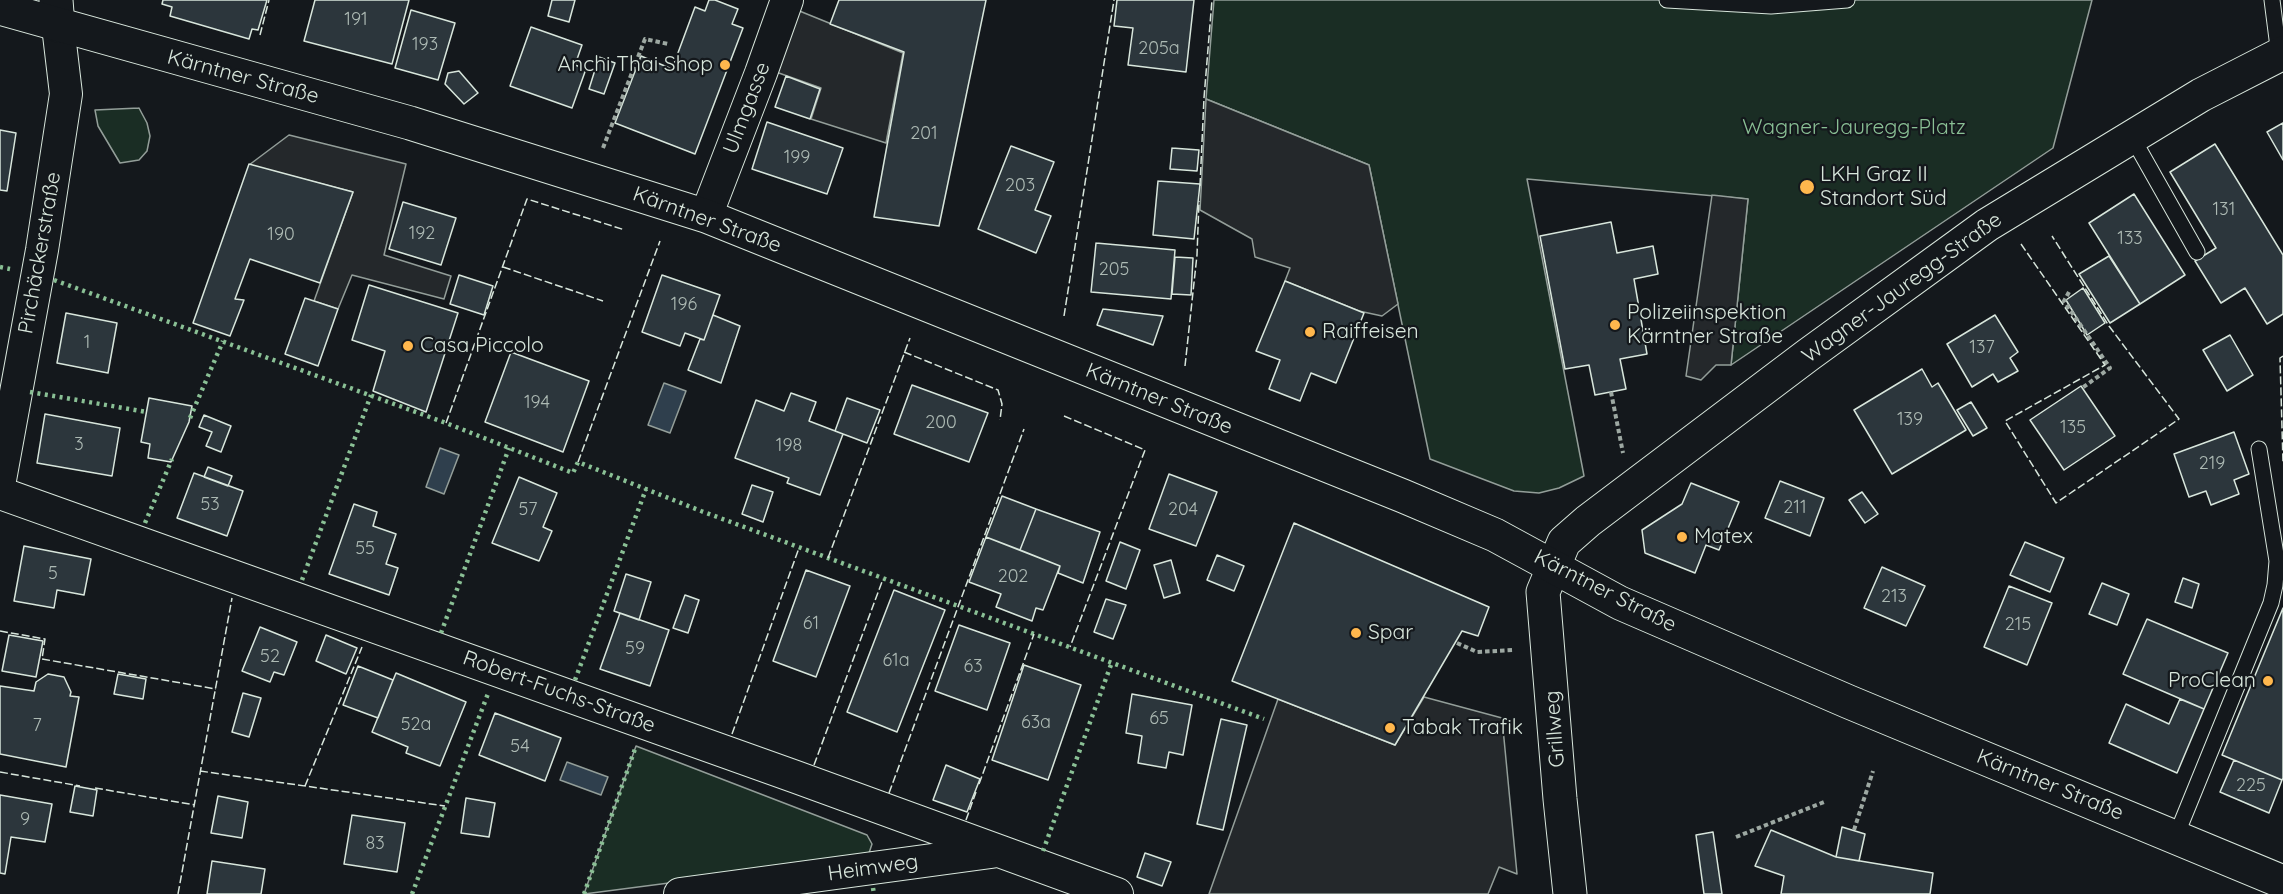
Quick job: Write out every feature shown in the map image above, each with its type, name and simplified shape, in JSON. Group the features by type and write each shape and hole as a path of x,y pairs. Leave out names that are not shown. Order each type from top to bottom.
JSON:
{"main road":[{"name":"Kärntner Straße","path":"0,8 57,13 706,216 1402,496 1495,536 1555,566 1620,603 1849,702 2283,882"},
{"name":"Wagner-Jauregg-Straße","path":"1555,566 1564,542 1588,520 1987,225 2201,95 2281,54"},
{"name":"Grillweg","path":"1555,566 1543,592 1570,894"}],"street":[{"name":"Ulmgasse","path":"706,216 787,0"},
{"name":"Pirchäckerstraße","path":"0,480 42,250 66,94 57,13"},
{"name":"Robert-Fuchs-Straße","path":"0,493 796,777 1108,892"},
{"name":"Heimweg","path":"680,894 995,851"}],"lane":[{"path":"1667,0 1772,6 1847,0"},
{"path":"2272,5 2281,54"},
{"path":"2132,137 2197,252"},
{"path":"2176,836 2271,603 2275,585 2277,561 2259,449"}],"path":[{"path":"601,152 645,39 668,44"},
{"path":"2069,292 2064,301 2110,368 2082,388"},
{"path":"1611,392 1623,454"},
{"path":"1457,643 1477,652 1514,650"},
{"path":"1854,830 1873,771"},
{"path":"1736,837 1824,802"}],"green space":[{"name":"Wagner-Jauregg-Platz","path":"1214,0 2092,0 2053,148 1731,365 1748,199 1527,179 1584,476 1559,488 1539,493 1514,491 1430,459 1369,165 1206,99"},
{"path":"139,108 147,123 150,136 147,151 139,160 120,163 98,126 95,110"},
{"path":"636,746 867,835 872,844 869,853 862,858 584,894"}],"shaded area":[{"path":"797,10 903,53 886,143 811,119 821,88 776,72"},
{"path":"1206,99 1369,165 1398,304 1382,316 1359,311 1285,281 1290,268 1255,257 1252,239 1200,210"},
{"path":"289,135 406,164 384,255 451,276 444,299 352,275 338,309 314,301 353,192 249,165"},
{"path":"1712,195 1748,199 1731,365 1716,365 1701,380 1686,376"},
{"path":"1424,697 1502,718 1517,874 1499,867 1488,894 1209,894 1278,699 1395,745"}],"water":[{"path":"664,383 686,391 670,433 648,425"},
{"path":"440,448 459,455 444,494 426,487"},
{"path":"567,762 608,777 601,795 560,780"}],"building":[{"path":"163,0 267,0 258,30 252,29 249,39 170,16 172,7 162,4"},
{"path":"315,0 409,0 392,64 304,41"},
{"path":"552,0 575,0 569,22 548,16"},
{"path":"709,0 738,9 732,24 743,28 695,154 615,123 641,56 672,69 695,7 705,11"},
{"path":"839,0 986,0 939,226 874,217 904,52 830,24"},
{"path":"1117,0 1194,0 1186,72 1128,65 1133,28 1114,26"},
{"path":"411,10 455,23 438,80 395,68"},
{"path":"531,27 582,45 575,65 586,69 572,108 510,86"},
{"path":"599,57 615,63 604,94 589,89"},
{"path":"459,71 478,93 464,104 445,84 448,73"},
{"path":"786,76 820,89 810,119 775,107"},
{"path":"767,122 843,148 827,194 752,169"},
{"path":"2283,123 2283,160 2267,132"},
{"path":"0,130 16,133 7,191 0,190"},
{"path":"2215,144 2283,255 2283,314 2267,324 2245,288 2221,303 2195,261 2216,248 2170,172"},
{"path":"1011,146 1054,162 1035,210 1051,216 1036,253 978,229"},
{"path":"1172,148 1199,150 1197,171 1170,169"},
{"path":"249,164 353,192 320,283 250,259 235,299 244,300 230,336 193,323"},
{"path":"1158,181 1200,184 1194,239 1153,235"},
{"path":"2134,194 2185,275 2140,304 2089,223"},
{"path":"403,202 456,218 441,265 389,249"},
{"path":"1611,222 1617,253 1653,246 1658,274 1634,279 1647,354 1620,359 1626,389 1595,395 1589,365 1565,369 1540,236"},
{"path":"1096,243 1175,250 1171,299 1091,292"},
{"path":"2109,256 2140,304 2110,323 2079,274"},
{"path":"1175,257 1193,258 1191,295 1172,294"},
{"path":"459,275 493,286 484,315 450,304"},
{"path":"662,275 720,295 704,340 685,333 680,346 642,332"},
{"name":"Raiffeisen","path":"1285,281 1364,313 1336,383 1311,373 1300,401 1269,389 1280,360 1256,351"},
{"name":"Casa Piccolo","path":"369,285 458,313 426,412 373,391 385,351 352,340"},
{"path":"2083,288 2105,323 2087,335 2066,300"},
{"path":"305,298 338,309 318,366 285,354"},
{"path":"1103,309 1163,316 1153,345 1097,325"},
{"path":"66,313 117,323 108,373 57,363"},
{"path":"713,315 740,326 721,383 688,370 700,339 704,340"},
{"path":"1995,315 2018,352 2010,358 2018,371 1998,382 1993,374 1972,387 1947,344"},
{"path":"2230,335 2253,375 2227,391 2203,350"},
{"path":"511,352 589,381 563,452 485,422"},
{"path":"1922,369 1932,387 1938,383 1966,430 1892,474 1854,410"},
{"path":"912,385 988,413 969,462 894,434"},
{"path":"2081,386 2115,436 2064,470 2030,420"},
{"path":"791,393 816,402 809,421 843,434 820,495 787,483 789,478 735,458 756,400 784,411"},
{"path":"149,398 192,406 189,422 171,462 148,458 150,444 141,442"},
{"path":"847,398 880,410 867,443 835,431"},
{"path":"1971,402 1987,428 1973,436 1957,410"},
{"path":"45,414 120,428 112,476 37,463"},
{"path":"204,415 231,426 221,452 206,446 212,432 199,427"},
{"path":"2234,432 2249,474 2234,480 2239,494 2211,505 2206,491 2189,497 2174,454"},
{"path":"208,467 232,476 228,486 204,477"},
{"path":"194,473 243,491 227,536 177,518"},
{"path":"1169,474 1217,492 1196,546 1149,529"},
{"path":"519,477 557,493 543,527 552,531 539,561 492,543"},
{"path":"1780,481 1824,498 1810,536 1765,518"},
{"path":"1691,483 1739,502 1719,550 1706,545 1695,573 1645,553 1642,530 1682,504"},
{"path":"752,485 773,492 763,522 742,514"},
{"path":"1862,492 1878,514 1865,523 1849,500"},
{"path":"1002,496 1036,509 1020,550 986,537"},
{"path":"354,504 377,512 373,526 396,534 386,564 398,568 389,595 329,574"},
{"path":"1036,509 1100,532 1083,583 1058,573 1060,566 1020,550"},
{"name":"Spar","path":"1294,523 1489,607 1478,636 1462,631 1395,745 1232,681"},
{"path":"986,537 1060,566 1043,610 1036,608 1032,621 996,607 1001,594 969,582"},
{"path":"1120,542 1140,550 1126,589 1106,581"},
{"path":"2025,542 2064,558 2050,592 2010,575"},
{"path":"24,546 91,559 84,595 57,590 54,608 14,601"},
{"path":"1217,555 1244,566 1234,591 1207,580"},
{"path":"1171,560 1180,593 1164,598 1154,565"},
{"path":"1882,567 1925,586 1906,626 1864,608"},
{"path":"806,570 850,586 816,677 773,661"},
{"path":"626,574 651,582 639,620 614,611"},
{"path":"2183,578 2199,584 2192,608 2175,602"},
{"path":"2102,583 2129,594 2117,625 2089,614"},
{"path":"2009,586 2052,603 2027,665 1984,647"},
{"path":"894,590 945,610 897,732 847,712"},
{"path":"685,595 699,600 688,633 673,628"},
{"path":"1106,599 1126,605 1113,639 1094,632"},
{"name":"ProClean","path":"2283,608 2283,778 2282,780 2222,755"},
{"path":"620,613 669,630 650,686 600,669"},
{"path":"2147,619 2228,653 2204,709 2123,674"},
{"path":"959,625 1010,643 987,710 935,691"},
{"path":"260,627 297,642 284,675 274,672 270,682 242,671"},
{"path":"9,635 43,641 36,677 2,671"},
{"path":"326,635 357,648 346,674 316,661"},
{"path":"1024,665 1081,685 1048,780 992,760"},
{"path":"358,666 393,680 378,718 343,705"},
{"path":"396,673 466,702 440,766 406,753 408,747 372,732"},
{"path":"48,674 64,677 71,692 70,696 79,697 66,767 0,754 0,686 34,691 36,682"},
{"path":"118,674 146,679 143,699 114,694"},
{"path":"243,693 261,698 249,737 232,732"},
{"path":"1132,694 1192,705 1183,755 1169,752 1166,768 1138,763 1142,736 1126,733"},
{"path":"2180,699 2204,709 2177,773 2109,743 2126,704 2169,724"},
{"path":"495,713 561,738 545,781 479,755"},
{"path":"1221,719 1247,725 1223,830 1197,824"},
{"path":"2234,760 2282,780 2269,813 2220,792"},
{"path":"946,765 980,779 967,812 933,800"},
{"path":"75,786 97,790 93,816 70,812"},
{"path":"0,795 52,804 45,842 11,837 5,874 0,873"},
{"path":"218,796 248,802 242,838 211,833"},
{"path":"466,798 495,803 489,837 461,833"},
{"path":"352,815 405,823 397,872 344,864"},
{"path":"1842,827 1865,834 1859,861 1836,857"},
{"path":"1771,830 1836,857 1933,873 1930,894 1781,894 1784,876 1755,866"},
{"path":"1713,832 1722,894 1704,894 1696,835"},
{"path":"1145,853 1171,862 1162,886 1137,877"},
{"path":"212,861 265,869 261,894 207,894"}],"hedge":[{"path":"0,267 10,269"},
{"path":"54,280 446,423 573,473 578,462 701,511 1264,719"},
{"path":"190,418 223,341"},
{"path":"30,392 147,412"},
{"path":"302,580 371,395"},
{"path":"441,633 509,448"},
{"path":"145,523 172,459"},
{"path":"575,680 646,489"},
{"path":"1043,851 1112,662"},
{"path":"412,894 489,691"},
{"path":"584,894 636,746"},
{"path":"873,888 874,894"}],"fence":[{"path":"260,35 269,0"},
{"path":"1064,316 1114,0"},
{"path":"1200,186 1212,0"},
{"path":"446,423 527,199 625,230"},
{"path":"1185,366 1197,255 1199,201"},
{"path":"2021,244 2105,365 2005,421 2056,503 2179,419 2109,326 2052,236"},
{"path":"578,462 660,241"},
{"path":"503,267 603,301"},
{"path":"828,558 910,338"},
{"path":"904,352 998,390 1002,404 1000,420"},
{"path":"2283,356 2280,358 2283,462"},
{"path":"1064,416 1145,450 1070,647"},
{"path":"889,793 1024,429"},
{"path":"732,734 799,548"},
{"path":"814,765 883,579"},
{"path":"178,894 232,598"},
{"path":"0,631 45,639 42,659 216,689"},
{"path":"979,784 1034,634"},
{"path":"305,786 362,647"},
{"path":"200,771 445,806"},
{"path":"0,772 80,786"},
{"path":"95,788 195,805"},
{"path":"966,820 976,792"}],"place":[{"name":"Anchi Thai Shop","path":"725,65"},
{"name":"LKH Graz II Standort Süd","path":"1807,187"},
{"name":"Polizeiinspektion Kärntner Straße","path":"1615,325"},
{"name":"Raiffeisen","path":"1310,332"},
{"name":"Casa Piccolo","path":"408,346"},
{"name":"Matex","path":"1682,537"},
{"name":"Spar","path":"1356,633"},
{"name":"ProClean","path":"2268,681"},
{"name":"Tabak Trafik","path":"1390,728"}]}
